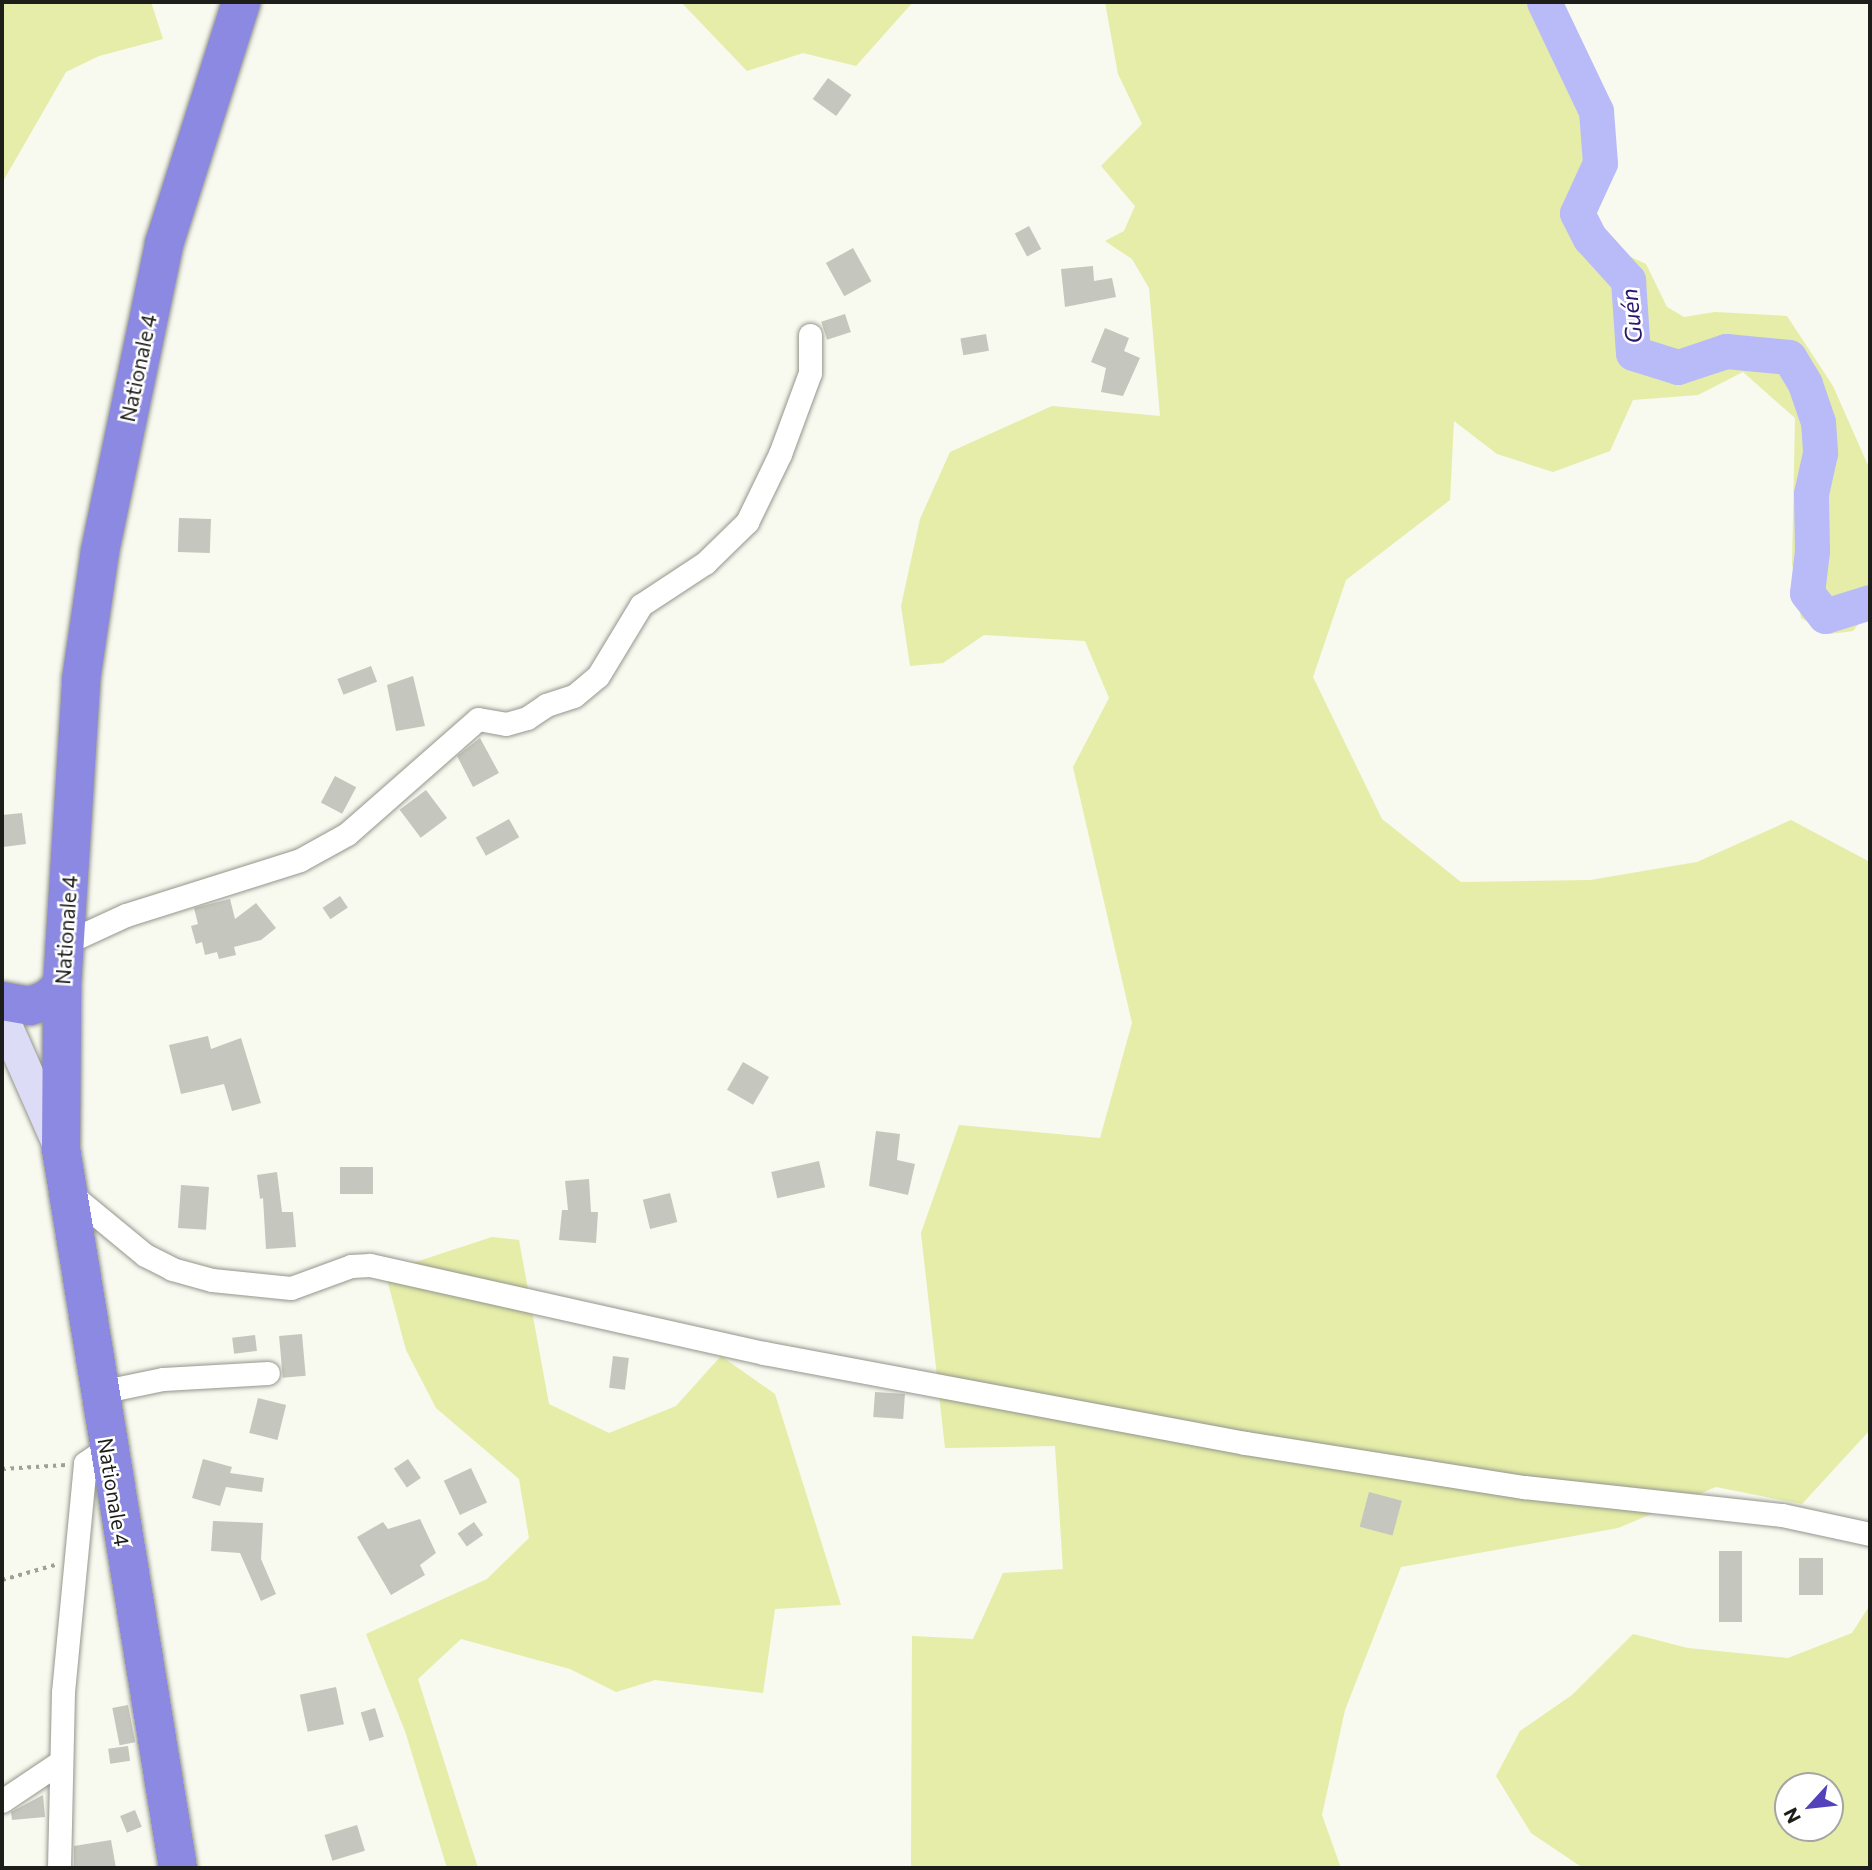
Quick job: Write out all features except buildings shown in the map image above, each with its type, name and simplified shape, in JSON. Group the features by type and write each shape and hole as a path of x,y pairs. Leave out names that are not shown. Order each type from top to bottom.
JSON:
{"highway":[{"name":"Nationale 4","path":"178,1868 96,1456 100,1392 71,1194 61,1149 62,986 81,680 100,551 164,244 241,2"},
{"path":"2,1001 30,1006 62,986"}],"main road":[{"path":"2,1016 61,1149"}],"street":[{"path":"65,943 126,915 300,860 347,834 478,719 506,724 527,718 546,705 573,695 598,676 641,605 705,563 747,522 780,454 810,373 810,335"},
{"path":"71,1194 145,1255 172,1269 212,1280 291,1287 351,1266 370,1265 764,1353 1245,1443 1524,1487 1782,1515 1870,1534"},
{"path":"100,1392 163,1378 268,1373"},
{"path":"59,1868 60,1762 77,1560 96,1456"},
{"path":"2,1801 60,1762"}],"path":[{"path":"2,1469 96,1456"},
{"path":"2,1580 77,1560"}],"green space":[{"path":"2,2 151,2 163,39 99,56 66,72 2,183"},
{"path":"681,2 913,2 856,66 803,53 747,71"},
{"path":"1105,2 1544,2 1596,111 1600,163 1577,213 1590,238 1646,264 1667,307 1684,317 1715,312 1787,316 1833,386 1870,470 1870,610 1853,631 1830,634 1801,618 1792,564 1795,418 1743,372 1698,395 1633,400 1610,451 1553,472 1497,454 1454,421 1450,500 1346,580 1313,677 1382,819 1461,882 1590,880 1697,862 1791,820 1870,862 1870,1430 1802,1504 1716,1487 1618,1528 1401,1567 1345,1710 1322,1815 1341,1868 911,1868 912,1636 973,1639 1003,1573 1063,1569 1055,1446 945,1448 921,1233 959,1125 1100,1138 1132,1023 1073,767 1109,698 1085,641 984,635 943,663 910,666 901,606 920,519 950,452 1052,406 1160,416 1149,288 1132,259 1105,241 1124,231 1135,206 1101,166 1142,124 1118,74"},
{"path":"492,1237 519,1240 549,1404 609,1433 676,1406 721,1356 775,1394 841,1605 775,1609 763,1693 655,1680 616,1692 570,1669 461,1639 418,1679 478,1868 447,1868 405,1731 366,1634 487,1579 529,1538 519,1479 436,1408 406,1350 385,1272"},
{"path":"1870,1605 1870,1868 1583,1868 1531,1833 1496,1776 1520,1731 1572,1695 1633,1634 1688,1648 1788,1658 1852,1633"}],"waterway":[{"name":"Guén","path":"1544,2 1596,111 1600,163 1577,213 1590,238 1628,280 1633,353 1678,367 1726,351 1789,357 1805,384 1818,422 1820,453 1811,494 1812,551 1807,593 1825,616 1870,602"}]}
